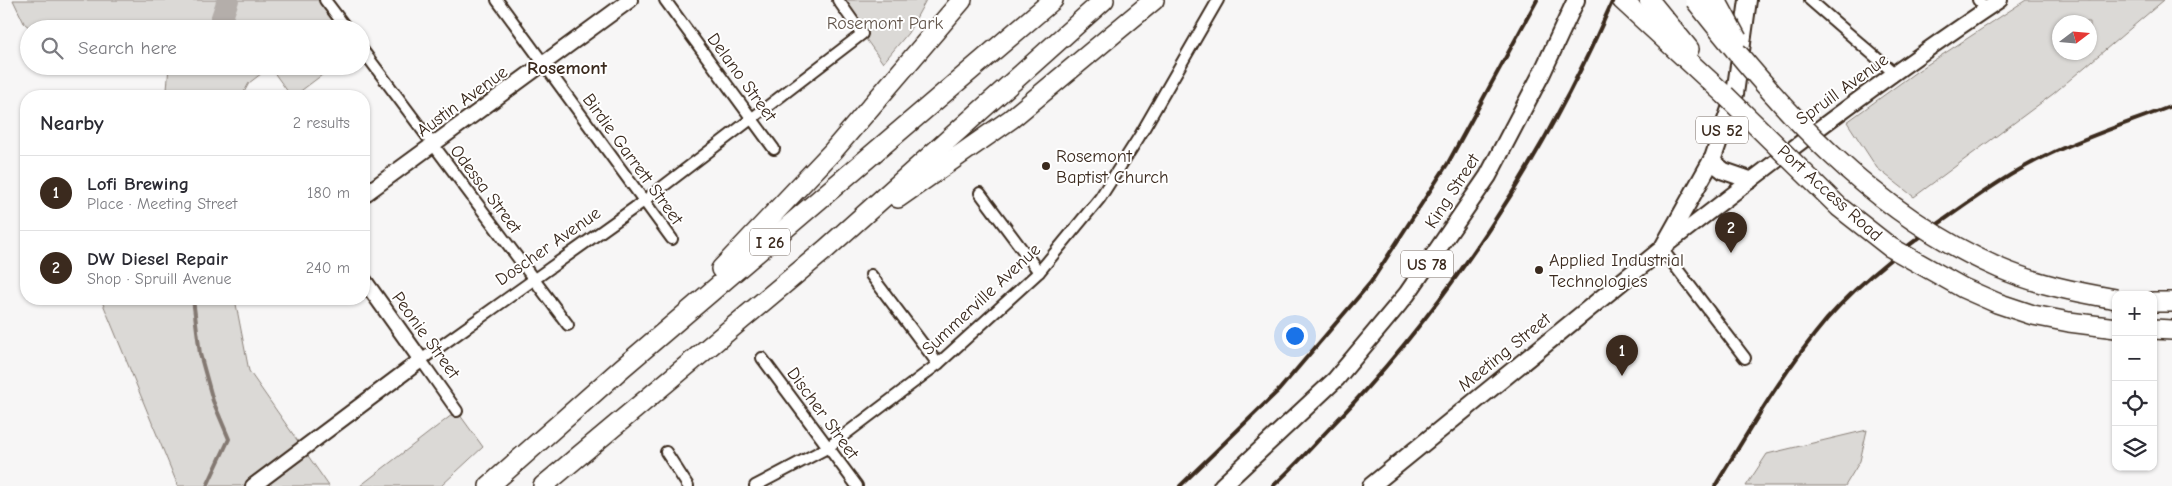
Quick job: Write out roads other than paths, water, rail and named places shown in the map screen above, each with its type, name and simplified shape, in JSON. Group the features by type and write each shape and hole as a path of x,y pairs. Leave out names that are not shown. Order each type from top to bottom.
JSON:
{"highway":[{"path":"622,368 795,193 962,0"},
{"name":"I 26","path":"489,486 622,368 1053,0"},
{"name":"I 26","path":"543,486 826,249 1104,0"},
{"path":"826,249 1010,119 1154,0"},
{"path":"1622,0 1725,95"},
{"path":"1650,0 1725,95"},
{"path":"1695,0 1767,87"},
{"path":"1716,0 1750,61 1767,87"},
{"name":"Port Access Road","path":"1767,87 1796,119 1846,168 1895,210 1951,243 1999,268 2045,284 2112,298"},
{"name":"Port Access Road","path":"1725,95 1839,207 1890,247 1963,288 1997,303 2033,315 2112,327"},
{"path":"2157,302 2172,302"},
{"path":"2157,329 2172,330"}],"main road":[{"name":"King Street","path":"1222,486 1336,379 1407,294 1488,176 1542,73 1576,0"},
{"name":"US 52","path":"1662,249 1711,162 1735,94 1748,0"},
{"path":"1711,162 1724,171 1750,180"},
{"name":"Meeting Street","path":"1371,486 1662,249"}],"street":[{"path":"326,0 340,20"},
{"name":"Birdie Garrett Street","path":"497,0 672,240"},
{"name":"Austin Avenue","path":"370,192 630,0"},
{"name":"Delano Street","path":"666,0 774,149"},
{"name":"Doscher Avenue","path":"253,486 533,278 644,201 862,34 838,0"},
{"name":"Summerville Avenue","path":"755,486 828,448 938,364 1038,272 1100,198 1139,137 1218,0"},
{"path":"1810,0 1894,73"},
{"name":"Spruill Avenue","path":"1662,249 1750,180 1982,5 2000,0"},
{"name":"Odessa Street","path":"370,60 568,325"},
{"path":"980,194 1038,272"},
{"path":"1662,249 1746,358"},
{"path":"872,275 938,364"},
{"name":"Peonie Street","path":"370,288 457,411"},
{"name":"Discher Street","path":"762,358 857,486"},
{"path":"666,452 688,486"}],"waterway":[{"path":"221,20 228,0"},
{"path":"194,305 200,354 213,401 229,439 207,486"}],"railway":[{"path":"1180,486 1279,390 1371,282 1448,163 1537,0"},
{"path":"1273,486 1370,384 1412,335 1452,283 1524,174 1586,59 1613,0"},
{"path":"1715,486 1768,400 1811,338 1841,303 1872,275 1966,204 2024,167 2078,142 2172,106"}],"place":[{"name":"Rosemont Baptist Church","path":"1046,166"},
{"name":"DW Diesel Repair","path":"1731,253"},
{"name":"Applied Industrial Technologies","path":"1539,270"},
{"name":"Lofi Brewing","path":"1622,376"}],"district":[{"name":"Rosemont","path":"567,67"}],"park label":[{"name":"Rosemont Park","path":"885,23"}]}
